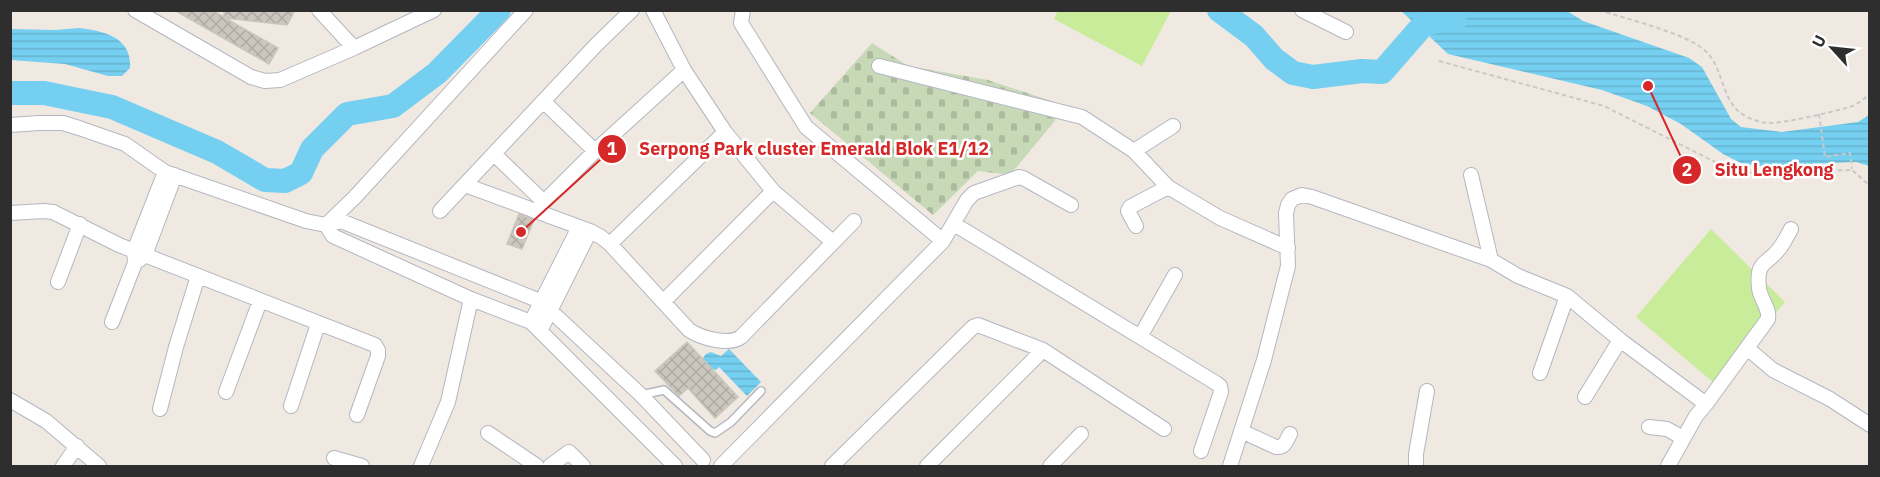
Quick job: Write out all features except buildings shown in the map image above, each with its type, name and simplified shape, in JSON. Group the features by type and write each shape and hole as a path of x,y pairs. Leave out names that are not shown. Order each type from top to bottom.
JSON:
{"street":[{"path":"135,10 251,77 265,81 280,80 435,10"},
{"path":"319,10 354,48"},
{"path":"326,225 355,197 526,10"},
{"path":"440,211 632,10"},
{"path":"653,10 684,70 725,132 773,191 833,242"},
{"path":"743,10 741,24 806,127 943,241"},
{"path":"1302,10 1346,32"},
{"path":"879,66 1082,117 1134,151 1168,187 1220,218 1288,248"},
{"path":"540,207 595,151 684,70"},
{"path":"543,101 595,151"},
{"path":"10,125 63,123 79,128 125,144 170,174 306,221 326,225 341,220 545,305 641,395 698,464 716,462 722,466 943,241 967,200 974,193 1019,177 1071,205"},
{"path":"1134,151 1173,126"},
{"path":"610,244 725,132"},
{"path":"494,154 540,207"},
{"path":"112,322 170,174"},
{"path":"1471,175 1491,260"},
{"path":"465,185 540,207 585,229 610,244 694,333 736,341 854,221"},
{"path":"1136,226 1128,212 1130,207 1168,187"},
{"path":"663,302 773,191"},
{"path":"1230,466 1264,360 1288,267 1286,213 1288,205 1292,199 1302,195 1491,260 1518,276 1567,296 1620,340 1706,404"},
{"path":"10,213 53,212 138,256 198,276 375,345 378,350 357,415"},
{"path":"58,282 80,224"},
{"path":"954,224 1220,387 1221,392 1201,451"},
{"path":"326,225 333,236 535,326 675,466"},
{"path":"535,326 585,229"},
{"path":"1668,466 1696,416 1769,317 1759,289 1761,266 1778,251 1791,229"},
{"path":"1140,337 1175,275"},
{"path":"160,409 198,276"},
{"path":"1540,373 1567,296"},
{"path":"421,466 448,402 471,299"},
{"path":"226,392 260,301"},
{"path":"291,406 318,324"},
{"path":"832,466 973,327 984,327 1043,350 1164,429"},
{"path":"1585,397 1620,340"},
{"path":"1747,348 1773,370 1830,399 1869,425"},
{"path":"927,466 1043,350"},
{"path":"1416,466 1427,391"},
{"path":"11,402 46,421 99,466"},
{"path":"1649,427 1667,429 1683,438"},
{"path":"1241,431 1276,447 1285,444 1290,434"},
{"path":"488,433 537,466"},
{"path":"1050,466 1081,434"},
{"path":"63,466 77,446"},
{"path":"550,466 569,452 583,466"},
{"path":"334,458 362,466"}],"lane":[{"path":"641,395 664,390 715,433 731,422 761,391"}],"path":[{"path":"1599,10 1682,37 1703,49 1715,62 1729,98 1739,112 1754,120 1771,124 1819,114 1854,105 1869,94"},
{"path":"1439,61 1604,106 1719,165 1754,173 1852,168"},
{"path":"1819,114 1825,157 1850,153 1852,168 1869,186"}],"green space":[{"path":"1058,10 1171,11 1142,66 1054,19"},
{"path":"872,43 908,66 988,80 1063,105 1054,122 1010,175 978,171 933,215 810,113"},
{"path":"1711,229 1785,302 1714,383 1636,317"}],"water":[{"path":"1401,11 1567,11 1583,21 1689,58 1702,67 1731,119 1741,127 1782,132 1858,122 1869,115 1869,166 1856,162 1758,166 1741,163 1723,154 1681,124 1647,106 1602,90 1448,54 1430,37 1425,25 1418,20 1412,21"},
{"path":"79,28 98,31 115,38 126,49 130,68 122,76 108,76 65,64 11,60 11,29"},
{"path":"729,349 761,382 747,396 719,367 716,370 711,369 702,359 711,352 721,356"}],"waterway":[{"path":"10,93 44,93 112,107 217,152 265,180 285,181 301,173 312,149 347,114 393,106 437,73 499,10"},
{"path":"1219,10 1254,36 1274,59 1293,73 1313,77 1362,71 1382,72 1424,24 1449,18 1455,20"}],"place":[{"name":"Situ Lengkong","path":"1648,86"},
{"name":"Serpong Park cluster Emerald Blok E1/12","path":"521,232"}]}
